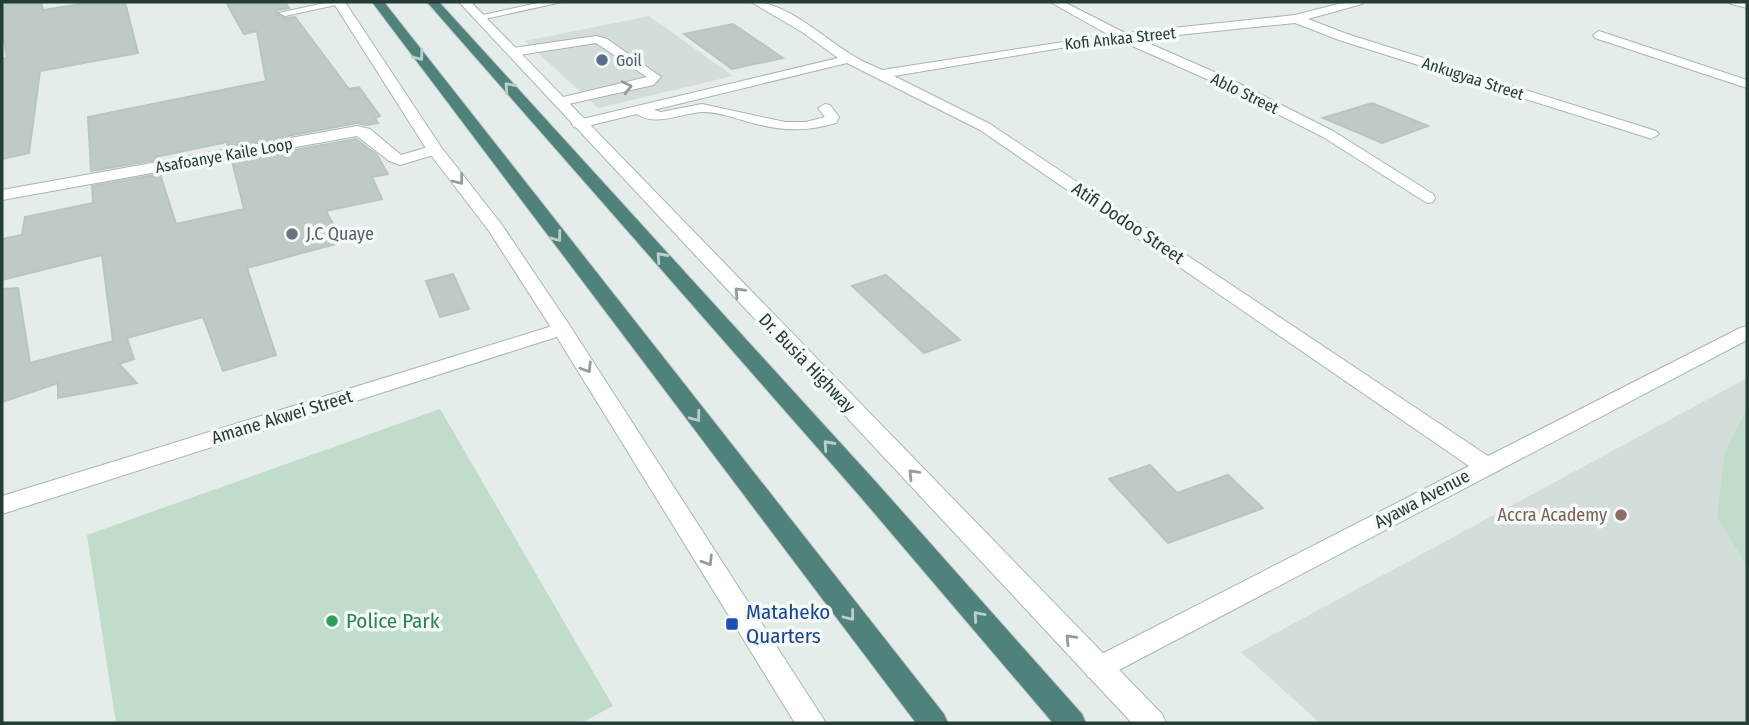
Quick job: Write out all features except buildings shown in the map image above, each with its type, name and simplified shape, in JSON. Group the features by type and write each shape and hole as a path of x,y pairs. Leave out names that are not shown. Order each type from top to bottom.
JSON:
{"highway":[{"path":"378,2 933,723"},
{"name":"Dr. Busia Highway","path":"433,2 867,488 1071,723"}],"street":[{"name":"Atifi Dodoo Street","path":"757,2 806,29 849,59 985,127 1486,466"},
{"name":"Ablo Street","path":"1056,2 1121,36 1223,81 1328,134 1427,198"},
{"name":"Kofi Ankaa Street","path":"882,74 1121,36 1296,19 1358,2"},
{"path":"1735,2 1747,5"},
{"path":"339,3 436,150 496,229 562,329 811,723"},
{"name":"Dr. Busia Highway","path":"472,9 1151,723"},
{"name":"Ankugyaa Street","path":"1296,19 1343,37 1651,134"},
{"path":"1599,35 1747,84"},
{"path":"579,124 849,59"},
{"path":"1726,77 1747,68"},
{"name":"Asafoanye Kaile Loop","path":"2,195 357,131 365,132 400,160 436,150"},
{"name":"Amane Akwei Street","path":"2,505 562,329"},
{"name":"Ayawa Avenue","path":"1098,668 1747,332"}],"lane":[{"path":"472,9 557,2"},
{"path":"285,13 339,3"},
{"path":"513,52 583,40 603,41 655,77 649,82 560,102"},
{"path":"639,110 647,115 657,116 702,108 716,109 792,128 831,120 832,117 825,108"}],"shaded area":[{"path":"649,16 733,76 598,108 525,41"},
{"name":"Accra Academy","path":"1747,378 1747,723 1320,723 1241,652"}],"green space":[{"name":"Police Park","path":"440,409 613,706 581,723 116,723 87,535"},
{"path":"1747,409 1747,566 1717,517 1725,452"}],"place":[{"name":"Goil","path":"602,60"},
{"name":"J.C Quaye","path":"292,234"},
{"name":"Accra Academy","path":"1621,515"},
{"name":"Police Park","path":"332,621"},
{"name":"Mataheko Quarters","path":"732,624"}]}
